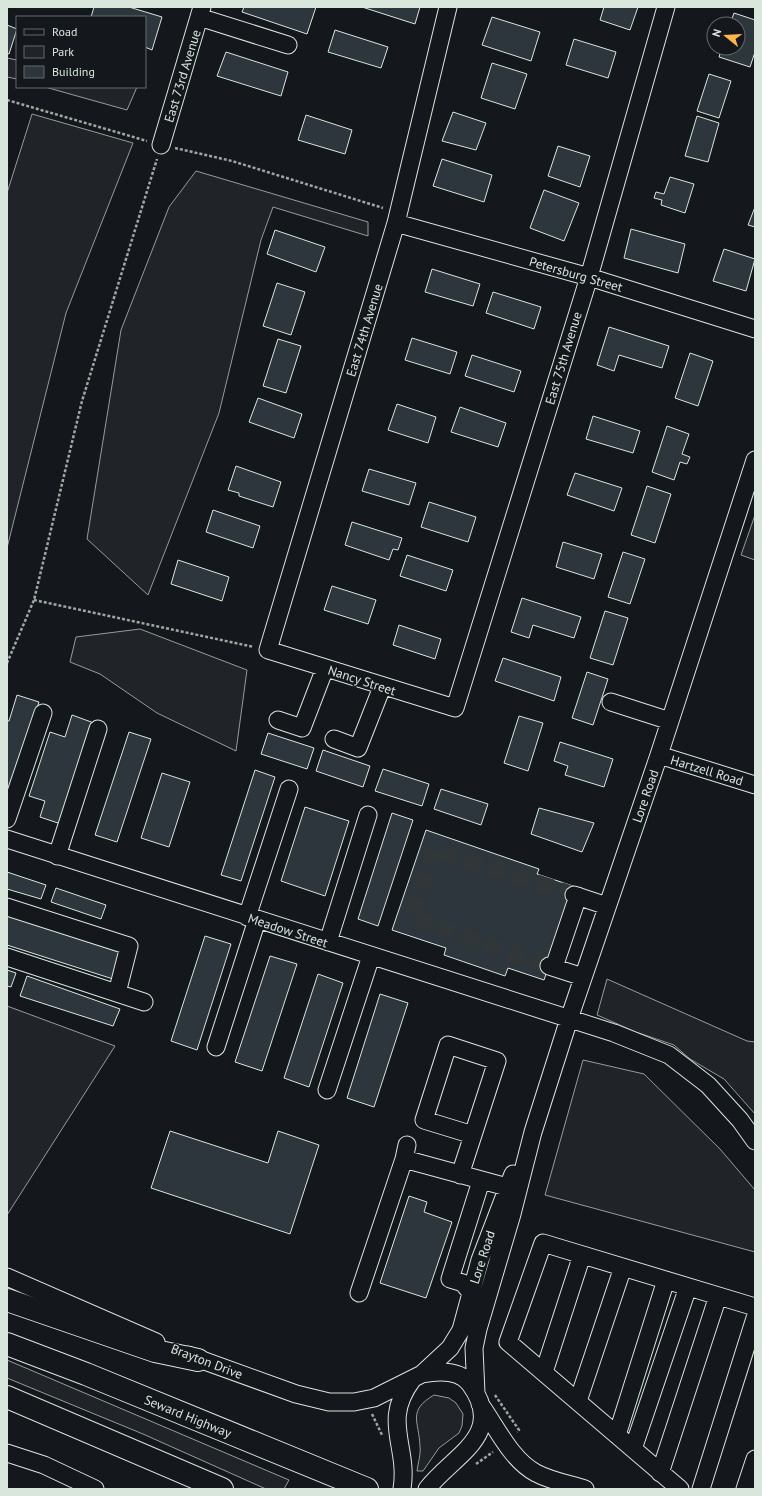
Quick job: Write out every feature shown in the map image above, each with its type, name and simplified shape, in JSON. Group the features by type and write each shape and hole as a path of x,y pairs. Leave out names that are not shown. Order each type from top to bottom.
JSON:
{"highway":[{"path":"7,1300 155,1351 198,1360"},
{"name":"Seward Highway","path":"7,1344 367,1489"},
{"path":"7,1397 222,1489"}],"street":[{"name":"East 74th Avenue","path":"268,650 397,218 448,7"},
{"name":"East 75th Avenue","path":"455,708 589,277 666,7"},
{"path":"201,12 288,45"},
{"name":"East 73rd Avenue","path":"161,145 201,12"},
{"name":"Petersburg Street","path":"397,218 755,329"},
{"name":"Lore Road","path":"427,1489 441,1472 474,1442 481,1428 474,1348 478,1329 512,1214 532,1132 659,755 755,460"},
{"name":"Nancy Street","path":"268,650 382,687 455,708"},
{"path":"278,720 302,728 325,668"},
{"path":"334,740 358,748 382,687"},
{"path":"611,702 670,721"},
{"path":"7,820 43,713"},
{"path":"57,856 98,729"},
{"name":"Hartzell Road","path":"659,755 755,785"},
{"path":"216,1047 289,789"},
{"path":"328,942 368,815"},
{"name":"Meadow Street","path":"7,839 614,1033 669,1055 708,1085 740,1120 755,1141"},
{"path":"583,977 552,966 576,895 607,906"},
{"path":"7,906 129,946 117,993"},
{"path":"327,1090 371,956"},
{"path":"7,957 144,1002"},
{"path":"460,1175 473,1135 497,1060 448,1046 424,1120 473,1135"},
{"name":"Lore Road","path":"417,1377 450,1348 462,1330 485,1246 507,1187 532,1132"},
{"path":"359,1293 406,1152 460,1175 507,1187"},
{"path":"471,1293 463,1283 450,1279 481,1181"},
{"path":"718,1296 670,1483 578,1401 508,1342 542,1243 755,1307"},
{"path":"544,1372 582,1255"},
{"path":"578,1401 623,1267"},
{"name":"Brayton Drive","path":"7,1277 198,1360 303,1396 329,1402 354,1402 374,1398 417,1377"},
{"path":"617,1435 666,1280"},
{"path":"633,1449 688,1287"},
{"path":"701,1489 755,1318"},
{"path":"402,1489 404,1471 396,1416 403,1392 417,1377 437,1372 456,1374 468,1381 515,1456 524,1466 544,1477 585,1489"},
{"path":"7,1453 44,1466 95,1489"},
{"path":"745,1489 755,1459"}],"path":[{"path":"7,100 161,145 232,160 397,218"},
{"path":"7,663 34,600 82,402 161,145"},
{"path":"34,600 268,650"},
{"path":"494,1393 518,1430 514,1434"}],"green space":[{"path":"7,58 16,60 16,79 7,77"},
{"path":"49,88 137,88 127,110"},
{"path":"32,114 133,143 66,313 7,548 7,193"},
{"path":"196,171 368,222 368,236 273,207 261,240 219,413 148,595 87,539 121,330 169,207"},
{"path":"755,515 755,560 741,555"},
{"path":"140,629 247,670 236,751 157,713 100,674 70,662 76,637"},
{"path":"607,979 747,1041 755,1042 755,1114 724,1079 690,1059 674,1045 636,1032 597,1015"},
{"path":"7,1006 115,1046 7,1215"},
{"path":"583,1060 644,1074 720,1149 755,1190 755,1252 545,1195"},
{"path":"7,1360 289,1480 284,1489 266,1489 143,1434 7,1378"},
{"path":"434,1395 449,1398 456,1403 463,1414 462,1426 459,1433 439,1448 423,1471 417,1471 420,1449 416,1417 417,1412 420,1406"}],"building":[{"path":"94,7 129,7 162,17 152,50 146,47 146,16 91,16"},
{"path":"244,7 316,7 307,34 242,12"},
{"path":"362,7 420,7 415,24"},
{"path":"604,7 638,7 630,30 600,20"},
{"path":"734,13 743,16 733,16"},
{"path":"492,17 540,32 531,61 482,45"},
{"path":"746,17 755,20 755,52 750,67 719,57 746,56"},
{"path":"7,25 16,29 16,32 9,54 7,53"},
{"path":"335,30 388,47 381,68 328,52"},
{"path":"574,39 616,52 608,78 566,65"},
{"path":"226,52 288,72 281,96 217,76"},
{"path":"492,63 527,74 515,109 481,98"},
{"path":"709,74 731,81 719,118 697,111"},
{"path":"453,112 486,123 476,150 442,141"},
{"path":"306,115 352,130 345,154 298,140"},
{"path":"697,116 719,123 708,162 685,156"},
{"path":"558,146 590,156 580,187 548,176"},
{"path":"442,159 492,175 484,202 433,186"},
{"path":"670,177 694,184 685,213 661,205 662,200 654,198 656,192 664,194"},
{"path":"544,190 579,203 564,241 530,228"},
{"path":"755,207 755,227 748,225"},
{"path":"631,229 685,244 678,273 624,258"},
{"path":"275,230 325,247 316,272 267,254"},
{"path":"724,249 755,259 746,291 713,281"},
{"path":"432,269 480,284 473,306 425,292"},
{"path":"277,283 305,292 291,335 263,326"},
{"path":"493,292 541,307 534,329 486,313"},
{"path":"609,327 669,346 662,368 619,355 614,371 597,365"},
{"path":"412,338 457,352 450,374 405,360"},
{"path":"278,339 301,346 286,393 263,386"},
{"path":"690,353 713,361 698,406 675,398"},
{"path":"472,355 521,371 514,392 465,376"},
{"path":"258,398 302,414 294,438 249,422"},
{"path":"397,404 436,417 428,443 388,430"},
{"path":"460,407 506,423 498,447 451,432"},
{"path":"593,416 640,431 633,453 586,439"},
{"path":"667,426 689,434 682,454 690,457 687,464 680,462 674,480 652,472"},
{"path":"236,466 281,482 273,507 239,496 239,493 228,490"},
{"path":"369,469 416,483 409,505 362,491"},
{"path":"575,473 622,488 614,511 567,495"},
{"path":"647,486 671,494 655,543 631,535"},
{"path":"429,502 476,517 468,542 421,527"},
{"path":"213,510 260,526 253,548 206,532"},
{"path":"352,522 402,538 398,550 393,549 389,560 345,545"},
{"path":"563,542 602,554 594,579 556,567"},
{"path":"623,552 645,559 630,604 608,597"},
{"path":"407,555 453,570 446,591 400,576"},
{"path":"178,560 229,577 222,601 171,584"},
{"path":"332,586 376,600 368,624 324,610"},
{"path":"522,598 581,617 574,638 533,625 529,638 511,632"},
{"path":"605,611 628,618 613,665 590,658"},
{"path":"399,625 441,639 435,659 393,645"},
{"path":"503,658 561,677 554,701 495,681"},
{"path":"587,672 608,679 593,725 572,718"},
{"path":"17,695 39,702 7,801 7,721 9,721"},
{"path":"72,715 94,723 61,824 40,817 45,801 29,796 50,732 65,737"},
{"path":"519,716 543,723 528,771 504,763"},
{"path":"129,732 151,739 117,842 95,835"},
{"path":"268,733 314,748 307,769 261,754"},
{"path":"560,742 613,759 604,787 565,775 568,766 554,761"},
{"path":"323,750 370,766 363,787 316,771"},
{"path":"383,769 429,784 422,806 375,791"},
{"path":"255,770 275,777 241,881 221,875"},
{"path":"162,773 190,782 169,847 141,838"},
{"path":"441,789 488,804 481,825 434,809"},
{"path":"305,807 349,821 325,896 281,881"},
{"path":"539,808 594,823 582,852 531,834"},
{"path":"392,813 413,820 378,926 358,919"},
{"path":"426,830 539,869 537,874 576,887 544,980 508,968 505,976 444,955 446,948 392,930"},
{"path":"7,872 46,885 41,899 7,889"},
{"path":"56,888 106,905 101,919 51,902"},
{"path":"7,915 122,953 113,979 7,945"},
{"path":"205,936 231,944 197,1050 171,1041"},
{"path":"270,956 297,964 262,1071 235,1062"},
{"path":"7,970 16,973 11,987 7,986"},
{"path":"318,974 343,983 309,1087 284,1078"},
{"path":"27,976 120,1009 113,1026 20,996"},
{"path":"380,994 408,1003 374,1107 347,1098"},
{"path":"170,1131 268,1163 278,1131 319,1145 290,1234 151,1188"},
{"path":"409,1196 427,1202 424,1212 452,1222 426,1298 380,1283"}],"tunnel":[{"path":"549,966 412,919 435,849 574,895"}]}
